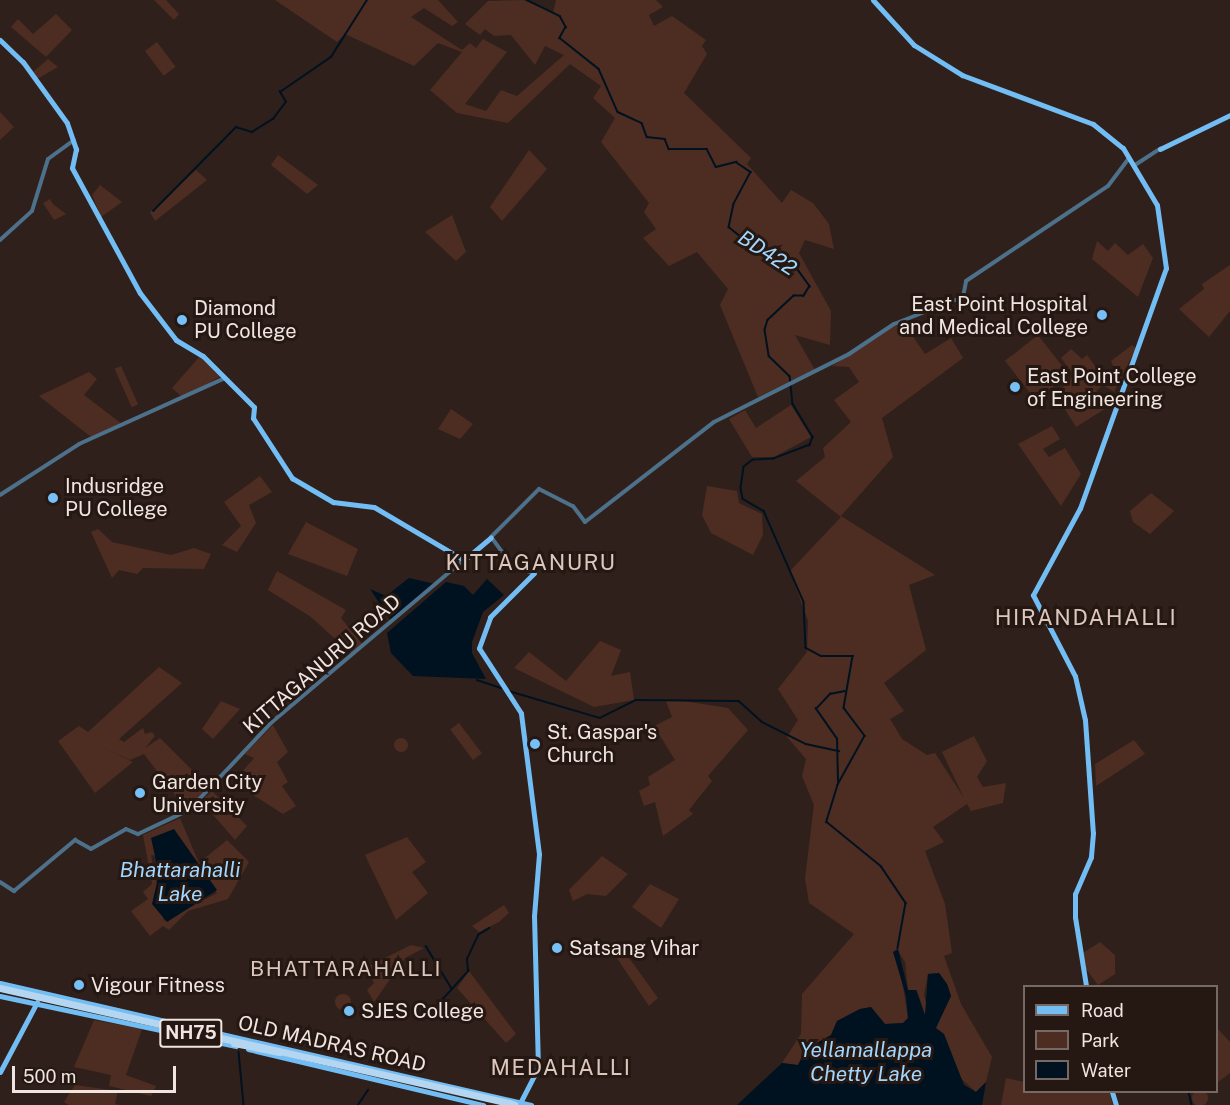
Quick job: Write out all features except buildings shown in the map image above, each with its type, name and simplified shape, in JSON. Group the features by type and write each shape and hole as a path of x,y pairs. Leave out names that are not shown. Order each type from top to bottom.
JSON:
{"highway":[{"name":"OLD MADRAS ROAD","path":"0,992 516,1104"},
{"name":"OLD MADRAS ROAD","path":"37,1000 382,1075 499,1105"}],"main road":[{"path":"873,0 914,45 962,75 1093,124 1129,157 1154,196 1166,268 1080,508 1033,595 1077,682 1086,723 1093,833 1091,857 1075,894 1075,917 1086,985"},
{"path":"0,40 23,62 74,139 72,168 122,265 176,340 225,378 254,407 253,418 292,478 310,493 374,507 464,560"},
{"path":"1160,149 1230,115"},
{"name":"KITTAGANURU ROAD","path":"464,560 492,537"},
{"path":"516,1104 538,1068 535,919 539,867 521,713 479,648 490,617 534,573"},
{"path":"0,983 516,1104 531,1105"},
{"path":"0,1072 37,1000"},
{"path":"244,1046 483,1105"}],"street":[{"path":"0,240 32,211 48,159 74,139"},
{"path":"1135,165 1160,149"},
{"path":"534,573 513,567 492,537 538,489 573,506 585,522 714,422 801,380 894,324 963,297 966,281 1108,186 1129,157"},
{"path":"0,495 79,444 225,378"},
{"name":"KITTAGANURU ROAD","path":"0,882 14,891 75,840 91,849 126,830 138,834 189,810 284,712 464,560"}],"green space":[{"path":"154,0 166,0 179,14 174,20"},
{"path":"275,0 438,0 458,22 452,26 424,8 411,17 462,50 470,43 476,48 483,39 507,52 465,104 486,111 501,90 517,96 564,55 545,46 535,65 511,35 494,36 485,29 480,35 465,24 488,1 523,0 553,13 556,0 656,0 663,7 649,15 654,26 672,16 706,40 702,46 707,54 684,93 751,158 747,164 782,203 791,190 813,203 829,224 834,249 805,240 799,253 831,311 830,345 795,335 815,370 758,397 720,305 728,289 697,252 669,266 643,238 656,229 644,212 649,203 601,142 615,118 593,98 601,86 570,64 508,123 457,113 430,90 462,52 438,43 414,66 345,34 337,42"},
{"path":"56,14 72,30 46,57 11,27 18,19 33,34"},
{"path":"157,42 176,67 164,76 145,51"},
{"path":"48,59 58,67 37,79 33,72"},
{"path":"0,112 14,127 0,140"},
{"path":"529,150 547,169 502,221 490,207"},
{"path":"278,155 318,185 307,194 271,165"},
{"path":"196,170 207,180 155,221 150,212"},
{"path":"100,185 122,202 101,217 92,195"},
{"path":"50,199 66,214 54,220 43,203"},
{"path":"452,215 466,252 456,261 425,232"},
{"path":"1097,241 1108,251 1115,243 1128,255 1143,244 1153,258 1138,297 1092,259"},
{"path":"1230,265 1230,311 1209,337 1179,309 1204,289 1202,284"},
{"path":"902,321 925,354 951,338 963,358 882,418 893,457 841,516 935,575 909,585 926,650 884,683 904,711 890,719 902,739 927,755 935,753 964,798 942,752 974,736 987,761 977,777 983,787 1006,783 1003,803 971,811 967,804 933,827 944,842 925,851 945,904 952,953 944,956 961,1004 992,1057 986,1082 976,1092 956,1074 944,1034 935,1028 951,996 947,984 939,973 928,974 924,995 929,1015 925,1015 917,990 908,990 905,962 897,949 908,1018 903,1023 885,1024 871,1007 860,1009 837,1021 831,1035 806,1049 798,1065 782,1063 801,1034 802,994 854,934 809,903 805,878 814,805 802,776 806,759 787,737 798,720 778,689 807,652 808,621 790,571 841,517 796,481 825,457 823,448 851,422 834,400 859,382 849,367 832,366"},
{"path":"1038,335 1069,374 1036,400 1005,361"},
{"path":"1132,345 1136,348 1114,392 1103,385 1096,391 1111,405 1076,427 1056,395 1074,375 1061,358 1071,349 1082,359 1087,355 1106,381 1116,372 1111,361"},
{"path":"200,356 221,376 183,398 172,388"},
{"path":"121,366 138,404 132,407 115,369"},
{"path":"89,372 97,379 84,395 122,424 91,437 39,396"},
{"path":"791,405 811,437 774,457 752,457 729,419 745,410 756,428"},
{"path":"451,409 473,424 460,439 438,429"},
{"path":"1052,426 1060,439 1043,449 1049,457 1065,448 1081,474 1061,506 1018,444"},
{"path":"260,476 272,492 249,505 256,523 237,552 222,545 241,526 224,502"},
{"path":"707,486 737,491 739,503 762,514 763,535 753,555 711,533 702,515"},
{"path":"1151,493 1174,511 1150,534 1133,522 1130,511"},
{"path":"306,522 358,549 347,576 288,554"},
{"path":"98,529 112,542 171,555 194,548 211,554 204,569 143,568 137,574 119,570 112,578 91,532"},
{"path":"277,571 346,610 341,618 363,645 353,655 311,617 268,590"},
{"path":"600,641 621,650 611,676 630,672 634,700 594,707 514,668 529,652 566,681"},
{"path":"159,667 182,683 119,739 124,742 143,728 145,734 152,732 155,736 145,748 160,738 210,788 186,809 144,754 130,760 104,748 133,762 95,793 58,741 79,726 88,732"},
{"path":"678,700 728,708 748,730 708,776 712,781 689,810 693,814 663,836 655,802 644,806 639,791 650,785 648,777 675,760 654,726 672,717 666,701"},
{"path":"221,701 240,709 213,739 202,729"},
{"path":"459,723 482,753 473,760 450,730"},
{"path":"273,725 288,752 277,762 288,782 282,786 296,806 283,814 239,786 245,779 240,774 254,758 245,754"},
{"path":"398,738 404,738 408,745 404,752 398,752 394,748 394,742"},
{"path":"1134,740 1145,754 1096,786 1095,764"},
{"path":"212,791 247,826 235,840 201,801"},
{"path":"180,818 199,863 227,840 249,862 228,899 188,911 169,930 163,926 150,936 131,911 148,899 143,892 152,884 143,835","holes":["151,855 195,863 217,893 164,921"]},
{"path":"407,837 426,862 412,872 428,893 396,920 365,855"},
{"path":"602,856 628,874 606,896 587,894 573,901 569,890"},
{"path":"650,884 679,899 661,928 632,907"},
{"path":"504,905 509,913 499,922 479,932 472,926"},
{"path":"616,940 658,998 649,1006 607,943"},
{"path":"1100,942 1115,955 1115,974 1098,985 1086,969 1083,953"},
{"path":"411,945 424,948 405,958 374,1002 367,990 374,983 367,967"},
{"path":"469,971 516,1034 506,1043 457,988"},
{"path":"340,994 346,994 351,1002 349,1008 340,1010 335,1005 335,999"},
{"path":"94,1020 142,1029 126,1075 156,1086 151,1096 109,1086 111,1075 74,1067"},
{"path":"1218,1029 1230,1042 1230,1073 1218,1082"},
{"path":"1006,1078 1023,1082 1023,1093 1109,1093 1113,1105 1001,1105"},
{"path":"75,1085 118,1091 115,1104 120,1105 69,1105 64,1102"},
{"path":"1193,1093 1207,1093 1208,1101 1203,1106 1197,1106 1192,1101"}],"water":[{"path":"409,578 435,584 392,622 370,589 386,596"},
{"path":"487,579 504,595 483,612 472,642 472,653 486,679 413,676 391,653 387,633 446,582 464,586 473,595"},
{"name":"Bhattarahalli Lake","path":"174,829 217,890 167,922 152,904 159,874 151,838"},
{"name":"Yellamallappa Chetty Lake","path":"898,949 908,990 916,990 925,1015 928,974 939,973 947,984 951,996 936,1028 944,1034 964,1085 976,1092 986,1082 982,1105 737,1105 782,1063 798,1065 806,1049 831,1035 837,1021 860,1009 871,1007 885,1024 903,1023 908,1018 906,996 893,952"}],"waterway":[{"path":"153,211 236,127 252,132 273,119 286,102 280,92 331,57 367,0"},
{"name":"BD422","path":"527,0 560,16 566,27 560,38 599,69 618,112 642,123 647,137 665,139 669,149 707,149 716,167 736,162 751,172 734,204 729,227 772,262 796,267 810,286 804,296 794,296 768,320 765,330 769,356 790,376 793,404 813,437 810,445 774,459 753,460 744,467 741,488 743,499 764,511 804,602 806,648 821,656 853,656 844,708 865,736 838,785 827,822 881,866 906,903 898,948"},
{"path":"477,680 502,688"},
{"path":"509,691 600,718 636,700 739,701 762,722 806,744 839,751"},
{"path":"838,782 837,739 816,709 830,694 845,691"},
{"path":"446,1021 451,1015 443,999 468,971 467,959 478,935 489,928"},
{"path":"426,946 452,989"},
{"path":"239,1052 244,1105"},
{"path":"358,1105 368,1090"},
{"path":"1189,1093 1192,1105"}],"place":[{"name":"East Point Hospital and Medical College","path":"1102,315"},
{"name":"Diamond PU College","path":"182,320"},
{"name":"East Point College of Engineering","path":"1015,387"},
{"name":"Indusridge PU College","path":"53,498"},
{"name":"St. Gaspar's Church","path":"535,744"},
{"name":"Garden City University","path":"140,793"},
{"name":"Satsang Vihar","path":"557,948"},
{"name":"Vigour Fitness","path":"79,985"},
{"name":"SJES College","path":"349,1011"}],"district":[{"name":"KITTAGANURU","path":"531,563"},
{"name":"HIRANDAHALLI","path":"1086,618"},
{"name":"BHATTARAHALLI","path":"346,969"},
{"name":"MEDAHALLI","path":"561,1068"}]}
